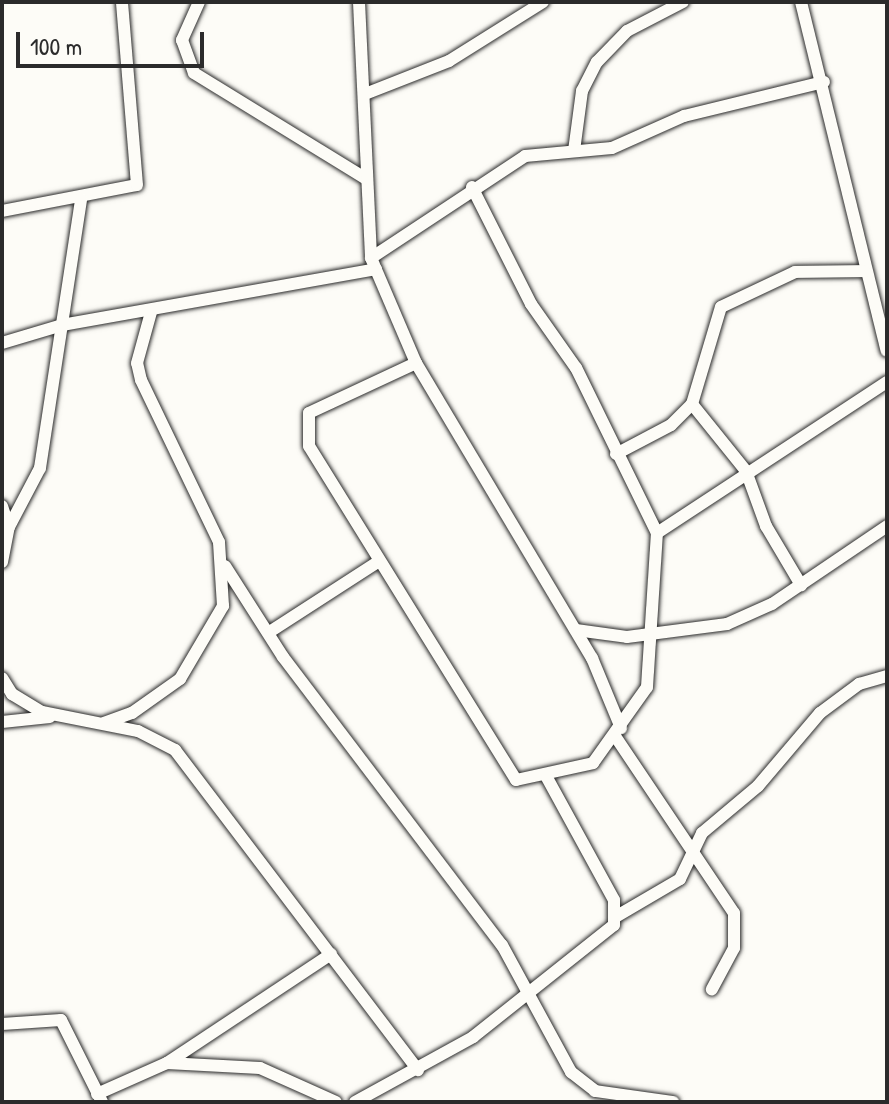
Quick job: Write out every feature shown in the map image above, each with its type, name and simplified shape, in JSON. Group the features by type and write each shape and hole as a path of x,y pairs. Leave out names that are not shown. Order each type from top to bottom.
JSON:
{"street":[{"path":"2,211 81,199 137,185 122,2"},
{"path":"199,2 182,40 194,73 365,178"},
{"path":"359,2 365,94 365,178 374,263 416,363 509,530 576,630 618,732 737,924 727,970 712,989"},
{"path":"365,94 449,61 543,2"},
{"path":"574,151 582,91 597,62 627,31 683,2"},
{"path":"801,2 824,82 864,271 887,351"},
{"path":"2,343 62,325 151,312 374,263 472,187 525,156 612,148 684,116 824,82"},
{"path":"416,363 309,413 305,424 333,492 516,780 546,776 593,763 618,732 647,687 657,533 472,187"},
{"path":"2,562 9,527 40,468 81,199"},
{"path":"616,454 671,425 692,404 721,307 795,272 864,271"},
{"path":"151,312 137,363 141,380 225,566 531,990 571,1072 595,1091 673,1102"},
{"path":"657,533 746,471 887,382"},
{"path":"692,404 746,471 766,526 801,585"},
{"path":"2,506 9,527"},
{"path":"576,630 650,635 727,624 801,585 887,526"},
{"path":"271,631 379,561"},
{"path":"104,723 132,713 180,679 223,606 225,566"},
{"path":"355,1102 418,1070 531,990 617,916 680,879 691,853 717,816 758,786 820,713 859,684 887,676"},
{"path":"2,678 23,703 55,716 104,723 175,750 418,1070"},
{"path":"2,722 55,716"},
{"path":"546,776 617,916"},
{"path":"2,1024 61,1020 100,1098 167,1063 331,954"},
{"path":"167,1063 260,1068 336,1102"}]}
